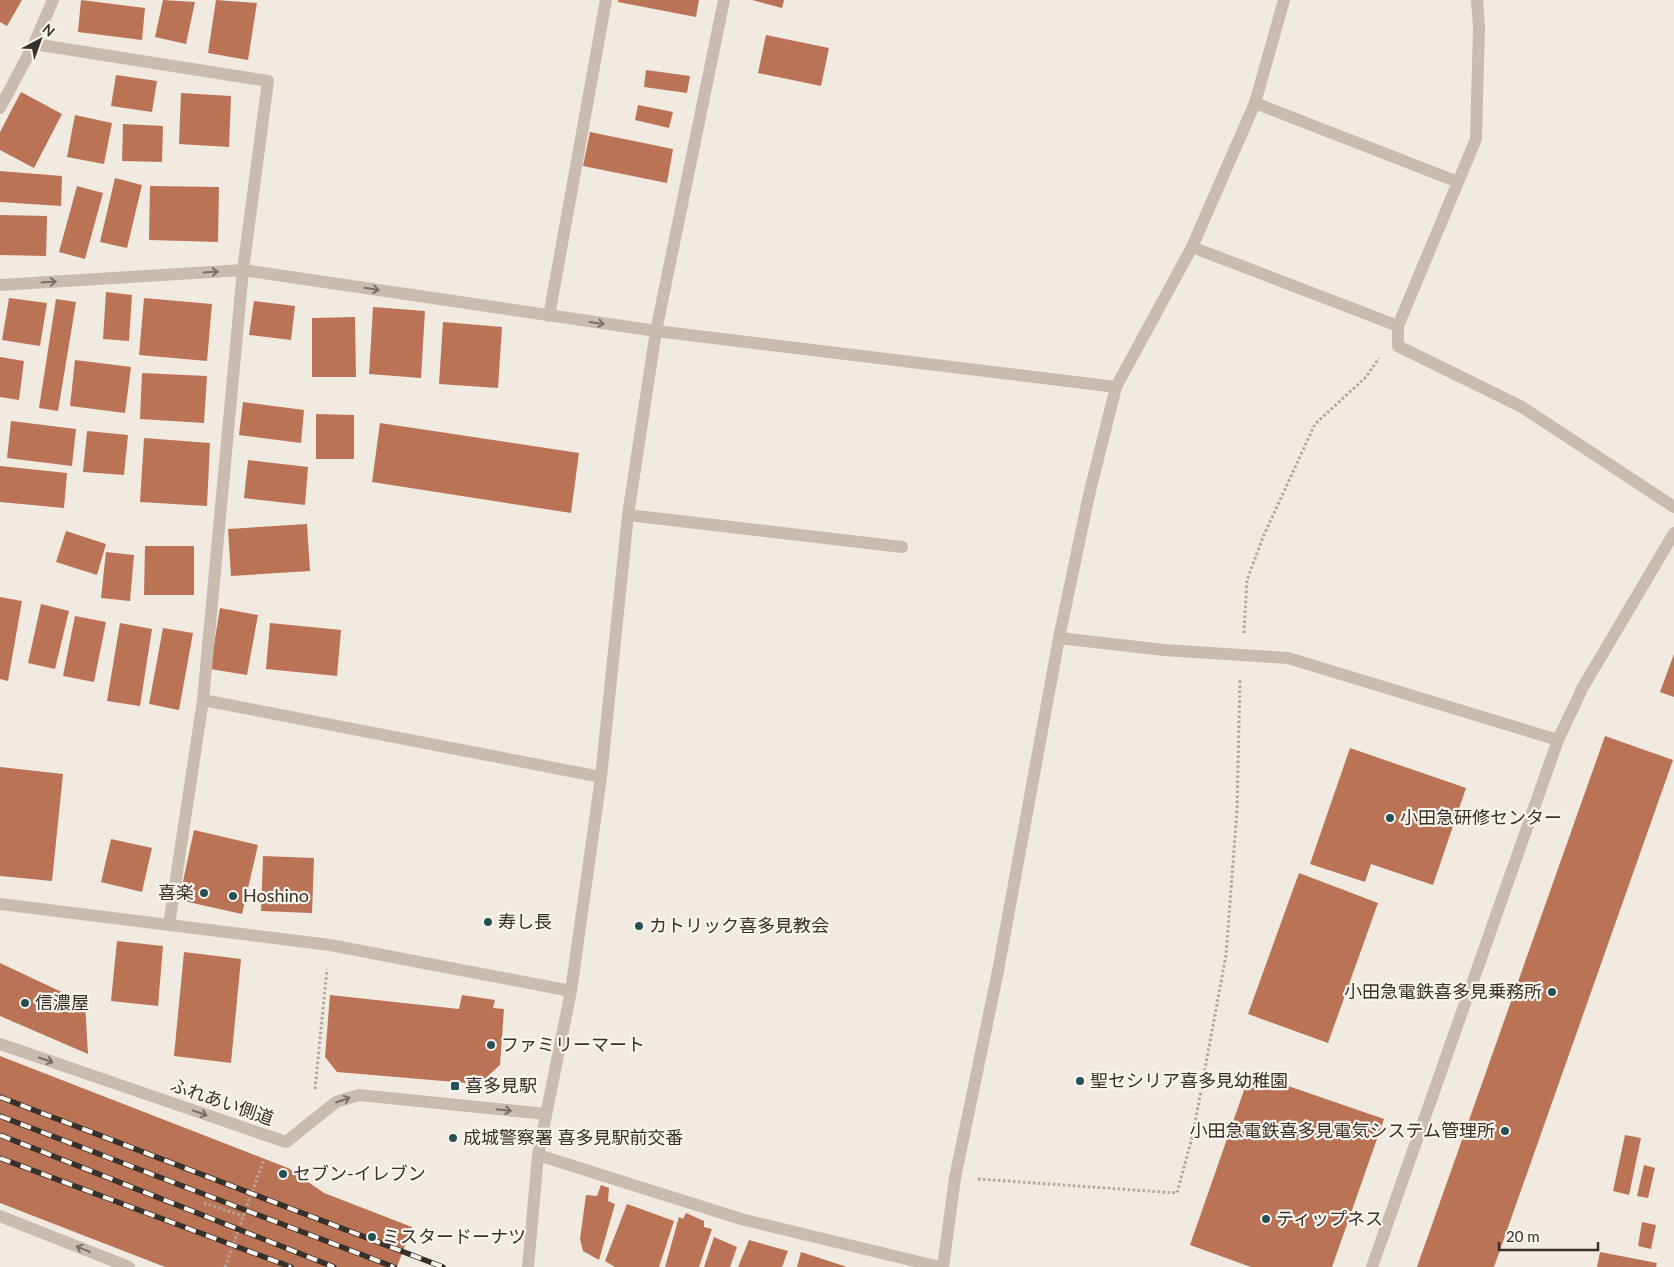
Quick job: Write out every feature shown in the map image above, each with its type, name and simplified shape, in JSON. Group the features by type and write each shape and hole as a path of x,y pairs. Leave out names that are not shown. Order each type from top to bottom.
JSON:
{"street":[{"path":"0,108 34,44 53,0"},
{"path":"549,316 606,0"},
{"path":"528,1267 538,1155 571,991 601,777 628,515 656,331 724,0"},
{"path":"538,1155 741,1219 941,1267 955,1178 998,971 1059,638 1089,495 1116,387 1192,247 1255,103 1284,0"},
{"path":"1477,0 1476,139 1398,326 1398,346 1522,408 1674,507"},
{"path":"34,44 268,81 243,270 203,700 169,925"},
{"path":"1255,103 1458,182"},
{"path":"1192,247 1398,326"},
{"path":"0,285 243,270 656,331 1116,387"},
{"path":"628,515 902,547"},
{"path":"1372,1267 1558,740 1583,687 1674,533"},
{"path":"1059,638 1243,656 1288,658 1558,740"},
{"path":"203,700 601,777"},
{"path":"0,904 330,945 571,991"},
{"name":"ふれあい側道","path":"0,1044 286,1142 336,1102 360,1095 546,1114"},
{"path":"0,1216 128,1267"}],"path":[{"path":"955,1178 1075,1184 1177,1193 1193,1134 1226,955 1237,810 1247,580 1263,537 1315,424 1366,377 1383,352 1398,346"},
{"path":"311,1122 330,945"},
{"path":"225,1267 272,1138"},
{"path":"204,1203 243,1216"}],"building":[{"path":"0,0 22,0 7,26 0,22"},
{"path":"81,0 145,8 142,40 78,32"},
{"path":"163,0 195,2 186,44 155,37"},
{"path":"216,0 257,3 248,60 208,53"},
{"path":"618,0 699,0 696,17 618,2"},
{"path":"752,0 784,0 782,8"},
{"path":"766,35 829,48 821,86 758,73"},
{"path":"646,70 690,76 687,93 644,87"},
{"path":"116,75 157,81 152,112 111,106"},
{"path":"21,92 62,114 34,168 0,150 0,132"},
{"path":"181,93 231,96 229,147 179,144"},
{"path":"638,105 673,112 669,128 635,120"},
{"path":"75,115 112,123 104,164 67,157"},
{"path":"123,124 163,126 162,162 122,161"},
{"path":"590,132 673,149 667,183 583,166"},
{"path":"0,171 62,176 61,206 0,202"},
{"path":"115,178 142,185 127,248 100,242"},
{"path":"77,186 103,193 85,259 59,252"},
{"path":"150,186 219,187 218,242 149,240"},
{"path":"0,215 47,216 46,256 0,255"},
{"path":"106,292 132,295 129,341 103,339"},
{"path":"9,298 47,303 40,346 2,340"},
{"path":"144,298 212,304 207,361 139,355"},
{"path":"56,299 76,302 58,411 39,408"},
{"path":"254,301 295,306 291,340 249,335"},
{"path":"373,307 425,311 421,378 369,374"},
{"path":"355,317 356,377 312,377 312,318"},
{"path":"443,322 502,327 498,388 439,384"},
{"path":"0,357 24,361 19,400 0,397"},
{"path":"75,360 131,367 125,413 70,406"},
{"path":"142,373 207,376 204,423 140,419"},
{"path":"243,402 304,410 301,443 239,435"},
{"path":"316,414 354,415 354,459 316,459"},
{"path":"11,421 76,429 72,466 7,458"},
{"path":"380,423 579,453 571,513 372,482"},
{"path":"87,431 128,435 124,475 83,472"},
{"path":"144,438 210,443 207,506 140,502"},
{"path":"248,460 308,467 305,505 244,498"},
{"path":"0,466 67,473 64,508 0,502"},
{"path":"307,524 310,571 231,576 228,529"},
{"path":"66,531 106,544 97,575 56,562"},
{"path":"145,546 194,546 194,595 144,595"},
{"path":"106,552 134,555 130,601 101,598"},
{"path":"0,597 22,601 8,681 0,679"},
{"path":"41,604 69,611 55,669 28,663"},
{"path":"220,608 258,615 247,675 210,669"},
{"path":"75,616 106,622 94,682 63,676"},
{"path":"120,623 152,629 140,706 107,701"},
{"path":"270,623 341,630 337,676 266,669"},
{"path":"163,628 193,633 179,710 149,704"},
{"path":"1674,654 1674,697 1660,692"},
{"path":"1605,736 1673,760 1494,1267 1417,1267"},
{"path":"1350,748 1466,788 1433,885 1371,864 1365,882 1310,864"},
{"path":"0,767 63,774 52,881 0,876"},
{"path":"194,830 258,845 242,914 179,900"},
{"path":"111,839 152,848 142,892 101,882"},
{"path":"263,856 314,858 312,913 261,911"},
{"path":"1299,873 1378,903 1328,1043 1248,1014"},
{"path":"117,941 163,946 158,1006 111,1001"},
{"path":"184,952 241,959 231,1063 174,1056"},
{"path":"0,963 85,1003 88,1054 0,1016"},
{"path":"330,995 459,1009 462,995 495,1000 493,1008 504,1009 500,1065 479,1084 337,1072 325,1057"},
{"path":"0,1056 288,1168 324,1193 412,1227 397,1267 165,1267 0,1203"},
{"path":"1250,1073 1384,1119 1332,1267 1251,1267 1190,1245"},
{"path":"1625,1135 1641,1138 1629,1195 1613,1191"},
{"path":"1644,1165 1655,1168 1648,1198 1637,1196"},
{"path":"601,1185 609,1188 608,1201 615,1204 599,1260 583,1251 580,1239 586,1195 597,1196"},
{"path":"627,1204 674,1221 659,1267 615,1267 605,1261"},
{"path":"686,1213 704,1221 704,1227 712,1229 699,1267 665,1267 679,1217 683,1219"},
{"path":"1642,1222 1656,1225 1651,1249 1638,1246"},
{"path":"714,1237 737,1247 730,1267 704,1267"},
{"path":"749,1240 788,1251 782,1267 738,1267"},
{"path":"801,1252 847,1267 797,1267"},
{"path":"1600,1252 1657,1263 1656,1267 1597,1267"}],"railway":[{"path":"0,1097 443,1267"},
{"path":"0,1116 394,1267"},
{"path":"0,1135 334,1267"},
{"path":"0,1158 291,1267"}],"place":[{"name":"小田急研修センター","path":"1390,818"},
{"name":"喜楽","path":"204,893"},
{"name":"Hoshino","path":"233,896"},
{"name":"寿し長","path":"488,922"},
{"name":"カトリック喜多見教会","path":"639,926"},
{"name":"小田急電鉄喜多見乗務所","path":"1552,992"},
{"name":"信濃屋","path":"25,1003"},
{"name":"ファミリーマート","path":"491,1045"},
{"name":"聖セシリア喜多見幼稚園","path":"1080,1081"},
{"name":"喜多見駅","path":"455,1086"},
{"name":"小田急電鉄喜多見電気システム管理所","path":"1505,1131"},
{"name":"成城警察署 喜多見駅前交番","path":"453,1138"},
{"name":"セブン-イレブン","path":"283,1174"},
{"name":"ティップネス","path":"1266,1219"},
{"name":"ミスタードーナツ","path":"372,1237"}]}
